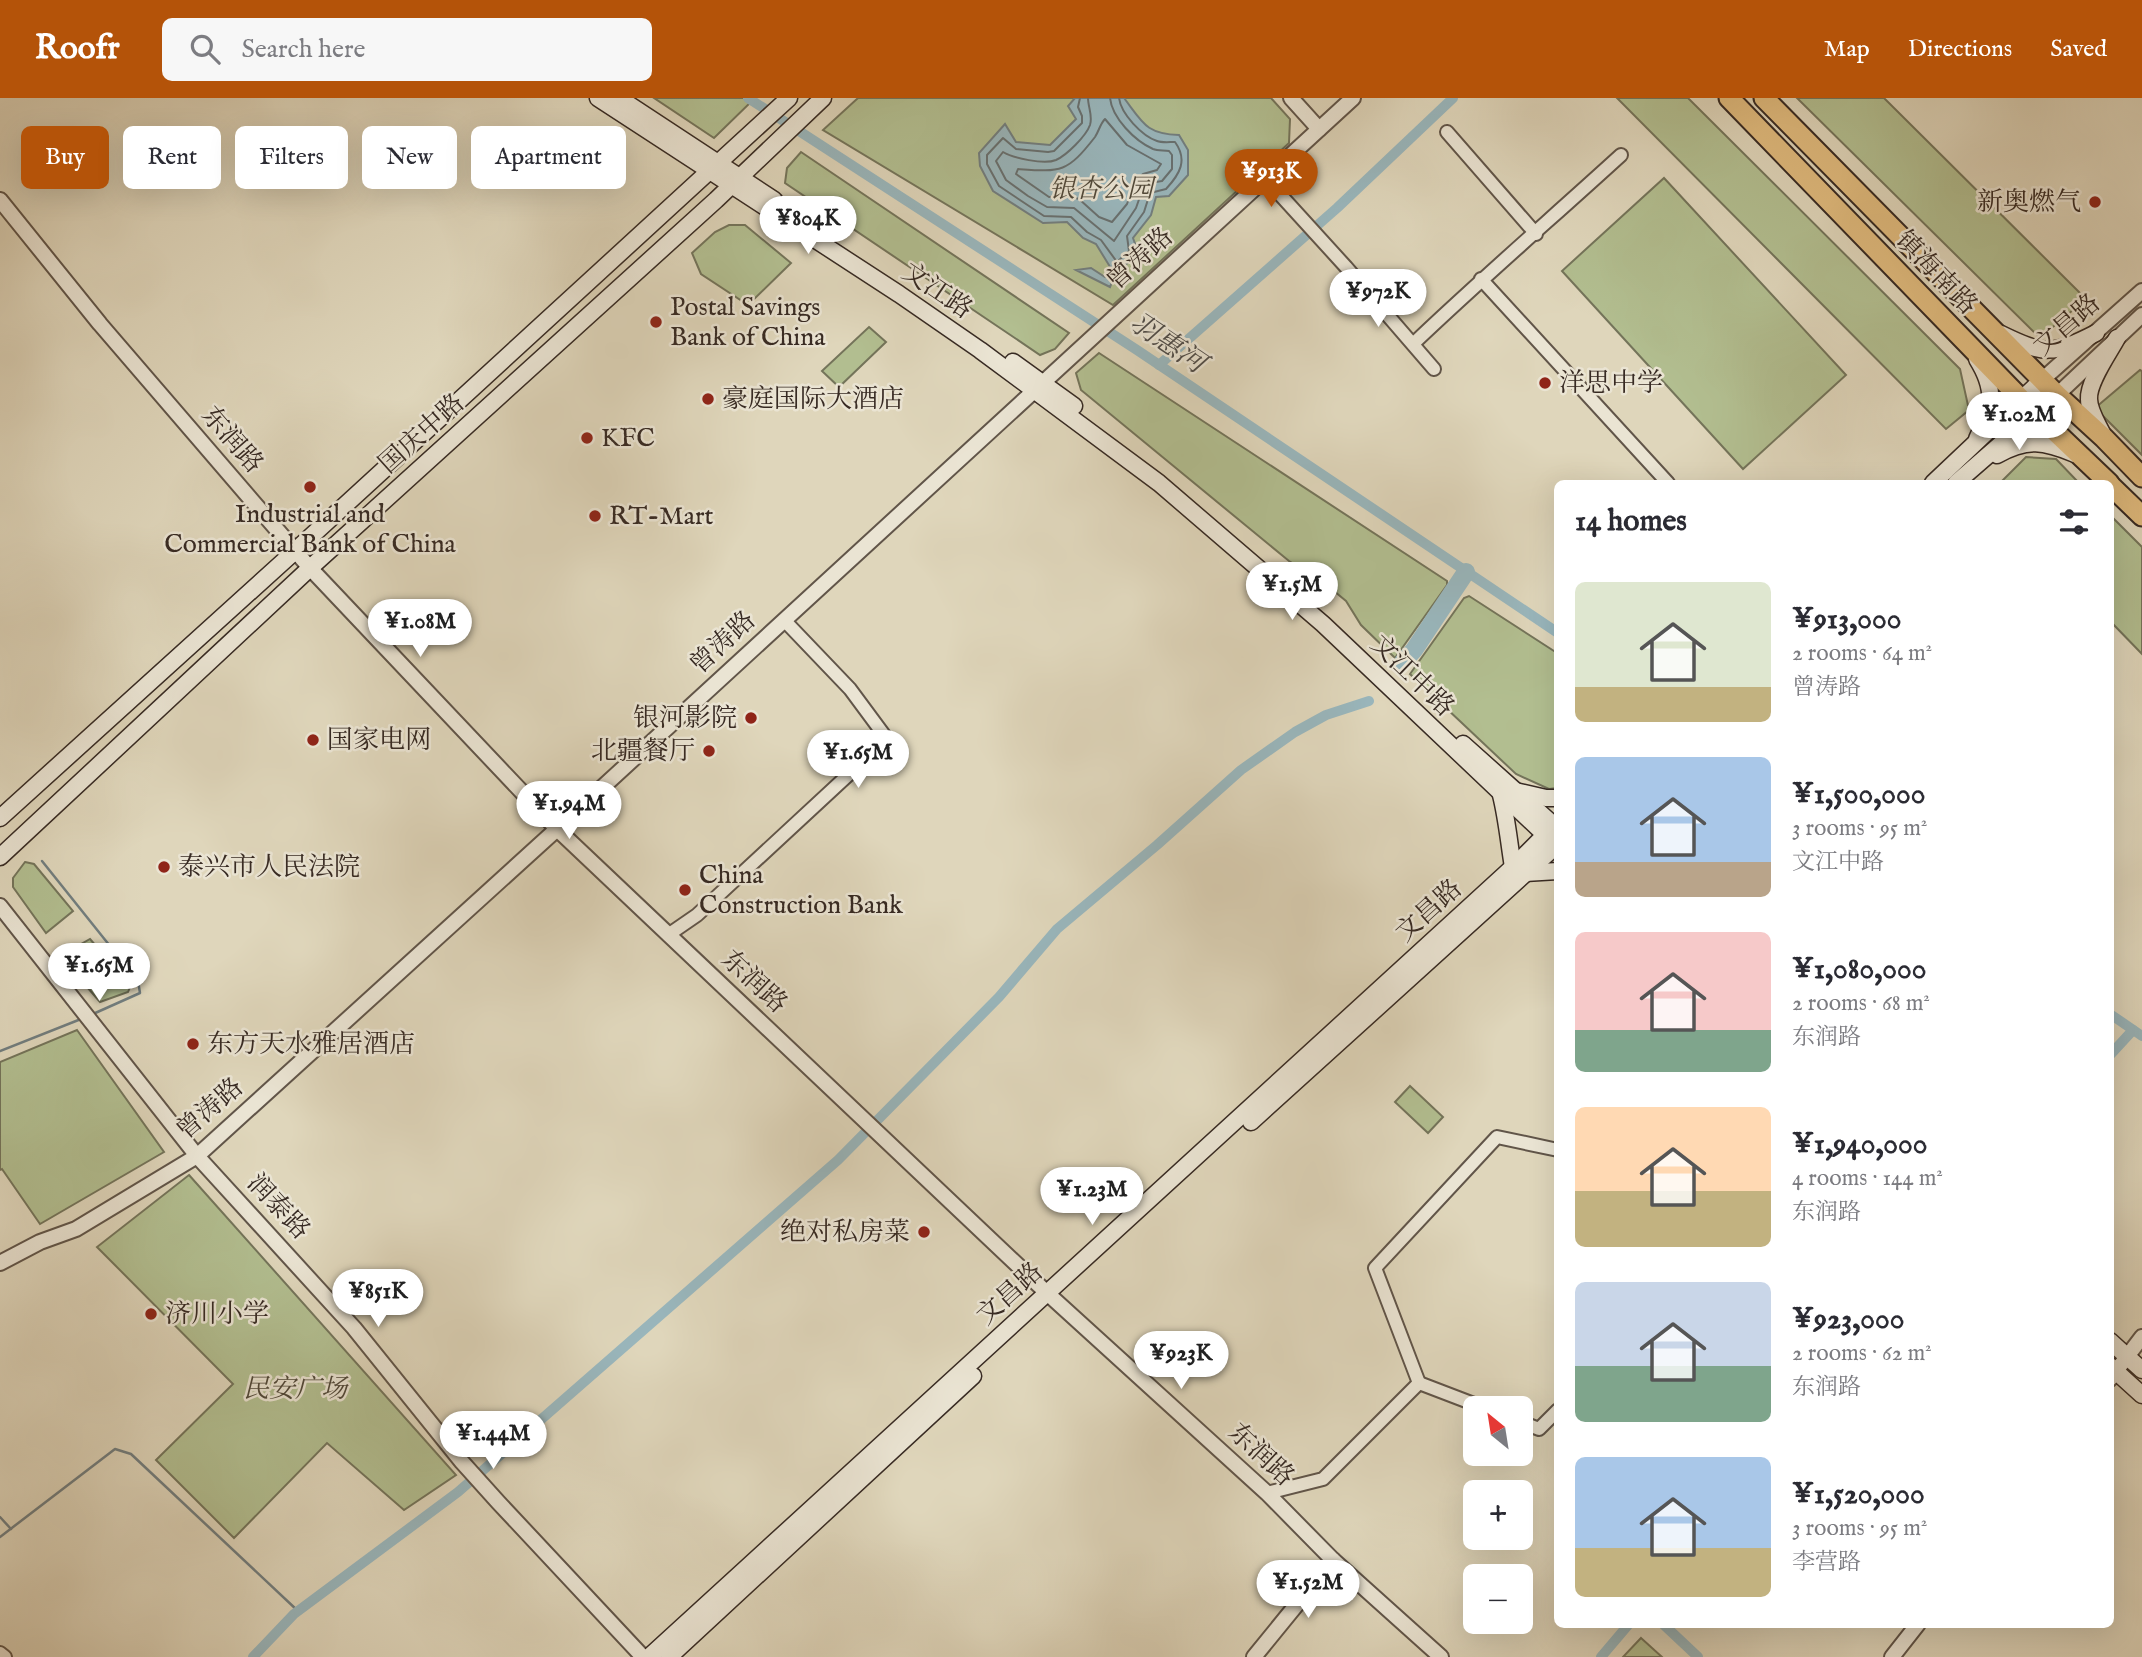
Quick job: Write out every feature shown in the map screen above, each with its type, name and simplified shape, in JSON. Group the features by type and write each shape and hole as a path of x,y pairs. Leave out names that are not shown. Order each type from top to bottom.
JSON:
{"highway":[{"name":"镇海南路","path":"1729,98 2029,407 2106,480"},
{"name":"镇海南路","path":"1764,98 2042,380 2142,477"},
{"name":"镇海南路","path":"2114,488 2142,516"}],"main road":[{"name":"文江路","path":"598,98 736,180 899,294 1038,386"},
{"path":"619,98 714,167"},
{"path":"0,818 789,98"},
{"name":"国庆中路","path":"0,857 310,568 823,98"},
{"path":"1994,331 2029,348 2046,352 2074,344 2096,333"},
{"path":"2104,438 2090,408 2088,396 2117,338"},
{"path":"1966,342 1982,366 1992,395 1975,445"},
{"name":"文昌路","path":"1959,480 2029,407 2042,380"},
{"name":"文江中路","path":"1038,386 1159,483 1312,615 1554,835"},
{"name":"文昌路","path":"1936,480 1975,445 2029,407 2057,395"},
{"path":"1973,468 2009,448 2031,442 2050,444 2083,457"},
{"path":"1554,797 1508,793 1508,839 1519,870 1554,871"},
{"name":"文昌路","path":"649,1657 1051,1297 1554,837"},
{"name":"文昌路","path":"669,1657 1051,1297"},
{"path":"2114,1344 2142,1370"},
{"path":"2114,1374 2142,1395"}],"street":[{"path":"1291,98 1319,129"},
{"name":"曾涛路","path":"0,1263 40,1242 76,1229 197,1156 1353,98"},
{"path":"1447,132 1536,233"},
{"path":"1413,344 1481,279 1621,155"},
{"path":"1265,178 1434,369"},
{"name":"东润路","path":"0,200 100,324 310,568 557,829 1051,1297 1267,1493 1334,1560 1441,1657"},
{"path":"1481,279 1665,480"},
{"name":"文昌路","path":"2042,380 2142,291"},
{"name":"文昌路","path":"2057,395 2142,315"},
{"path":"668,935 697,915 887,739 850,689 784,620"},
{"name":"润泰路","path":"0,906 197,1156 354,1328 462,1462 643,1657"},
{"path":"1463,1400 1419,1383 1375,1268 1497,1137 1554,1149"},
{"path":"2114,1370 2142,1337"},
{"path":"1267,1493 1323,1479 1419,1383"},
{"path":"1533,1427 1539,1429 1554,1414"},
{"path":"1254,1657 1334,1560"},
{"path":"1892,1657 1915,1628"},
{"path":"0,1653 5,1657"}],"green space":[{"path":"654,98 755,98 714,138"},
{"name":"银杏公园","path":"858,98 1271,98 1290,119 1289,143 1113,305 823,130"},
{"path":"1617,98 1688,98 1960,369 1969,410 1946,429"},
{"path":"1797,98 1884,98 2086,299 2040,338"},
{"path":"801,152 1069,333 1055,349 1040,355 785,183 787,168"},
{"path":"1664,178 1846,375 1743,469 1562,271"},
{"path":"729,225 745,225 791,263 748,305 701,274 692,253 715,232"},
{"path":"869,327 886,342 839,387 822,371"},
{"path":"1099,353 1447,581 1447,585 1395,658 1361,625 1346,601 1323,582 1289,561 1081,390 1076,373"},
{"path":"2142,371 2142,455 2095,408"},
{"path":"2026,457 2056,459 2076,480 2003,480"},
{"path":"2114,519 2142,547 2142,654 2114,625"},
{"path":"1469,596 1554,651 1554,788 1549,789 1516,774 1410,674 1464,598"},
{"path":"25,862 34,864 73,911 46,933 13,887 13,878"},
{"path":"90,939 127,982 130,987 128,992 100,1002 68,965 76,947"},
{"path":"77,1030 164,1152 40,1224 2,1169 0,1170 0,1062"},
{"path":"1410,1086 1443,1117 1428,1133 1395,1102"},
{"name":"民安广场","path":"189,1175 456,1475 404,1510 327,1443 234,1538 156,1460 233,1384 97,1247"},
{"path":"1641,1638 1662,1657 1623,1657"}],"water":[{"path":"1075,98 1124,98 1146,126 1159,132 1179,135 1188,150 1188,175 1169,196 1156,197 1151,215 1133,238 1138,252 1114,277 1110,287 1076,270 1091,268 1105,277 1112,270 1096,244 1083,238 1067,222 1043,223 993,191 980,166 979,153 1005,124 1016,142 1050,145 1076,119 1068,106"}],"waterway":[{"name":"羽惠河","path":"748,98 1137,350 1554,630"},
{"path":"1159,365 1337,208 1453,98"},
{"path":"1403,662 1414,650 1466,572"},
{"path":"253,1657 294,1614 458,1492 838,1160 999,997 1057,929 1241,770 1295,732 1326,715 1369,701"},
{"path":"42,861 138,981 140,993 93,1014"},
{"name":"羽惠河","path":"2114,1017 2142,1036"},
{"path":"0,1051 81,1019"},
{"path":"2114,1051 2133,1030"},
{"path":"0,1537 115,1449 131,1454 298,1611"},
{"path":"0,1517 11,1529"},
{"path":"1601,1657 1626,1628"},
{"path":"1667,1628 1698,1657"}],"place":[{"name":"新奥燃气","path":"2095,202"},
{"name":"Postal Savings Bank of China","path":"656,322"},
{"name":"洋思中学","path":"1545,383"},
{"name":"豪庭国际大酒店","path":"708,399"},
{"name":"KFC","path":"587,438"},
{"name":"Industrial and Commercial Bank of China","path":"310,487"},
{"name":"RT-Mart","path":"595,516"},
{"name":"银河影院","path":"751,718"},
{"name":"国家电网","path":"313,740"},
{"name":"北疆餐厅","path":"709,751"},
{"name":"泰兴市人民法院","path":"164,867"},
{"name":"China Construction Bank","path":"685,890"},
{"name":"东方天水雅居酒店","path":"193,1044"},
{"name":"绝对私房菜","path":"924,1232"},
{"name":"济川小学","path":"151,1314"}]}
